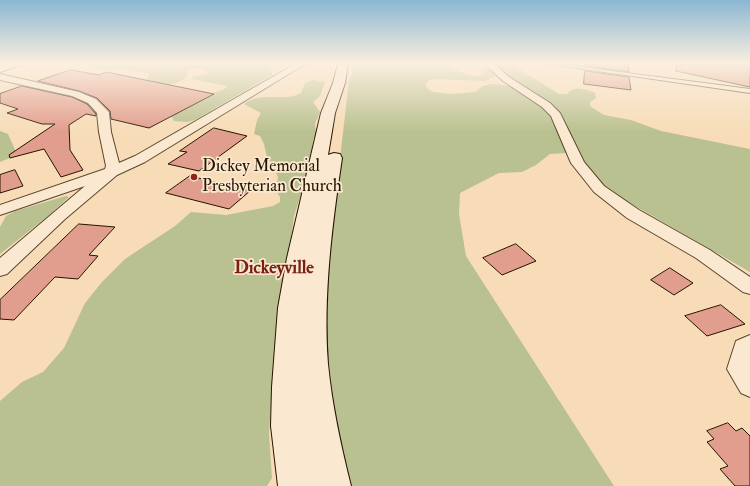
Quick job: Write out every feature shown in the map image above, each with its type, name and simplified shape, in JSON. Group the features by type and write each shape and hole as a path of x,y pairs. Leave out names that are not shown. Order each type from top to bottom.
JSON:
{"main road":[{"path":"297,486 288,426 287,387 291,308 298,258 328,113 337,87"},
{"path":"332,486 318,409 313,347 313,312 316,274 341,116 341,87"}],"street":[{"path":"43,87 75,94 95,104 103,112 112,172"},
{"path":"0,210 112,172 140,159 263,87"},
{"path":"517,87 546,105 556,115 578,162 599,189 610,199 703,254 750,287"},
{"path":"0,269 59,215 112,172"},
{"path":"750,345 744,348 740,358 739,369 750,385"}],"lane":[{"path":"718,87 750,91"}],"green space":[{"path":"174,87 182,87 201,93 213,93 227,87 252,87 195,120 187,122 174,121 171,115"},
{"path":"304,87 323,87 320,96 313,102 320,112 315,124 316,132 313,140 309,170 294,216 279,303 269,433 272,478 267,486 0,486 0,401 22,382 43,372 64,348 85,303 102,282 125,259 175,226 191,212 226,215 273,206 280,202 280,197 276,191 278,177 272,163 267,158 264,144 260,136 254,134 257,120 261,113 244,104 258,98 287,97 301,93"},
{"path":"348,87 426,87 434,92 451,94 475,92 482,87 513,87 550,113 567,153 550,154 536,165 522,172 499,173 460,193 459,214 466,256 614,486 343,486 331,421 323,308"},
{"path":"520,87 547,87 559,94 567,94 573,89 584,89 595,93 596,98 590,102 590,106 604,115 631,120 661,131 750,149 750,272 602,187 585,165 565,124"},
{"path":"0,131 8,134 16,152 15,156 0,162"},
{"path":"66,196 69,197 48,216 0,254 0,227 6,216 15,211"}],"building":[{"path":"20,87 25,87 72,97 87,104 96,116 86,114 69,125 70,150 83,170 61,177 44,149 10,158 9,155 55,124 42,124 7,113 18,109 0,103 0,94"},
{"path":"61,87 178,87 214,94 149,128 111,119 110,111 97,98 79,91"},
{"path":"605,87 630,87 631,90"},
{"path":"214,128 247,136 199,171 168,164 187,152 180,151"},
{"path":"15,170 23,186 0,193 0,175"},
{"name":"Dickey Memorial Presbyterian Church","path":"190,176 250,191 229,209 166,193"},
{"path":"79,224 115,227 89,255 98,256 78,279 55,277 14,320 0,319 0,300"},
{"path":"516,244 536,261 502,275 483,258"},
{"path":"670,268 693,283 674,295 651,280"},
{"path":"721,305 745,324 707,336 685,316"},
{"path":"728,423 736,431 742,428 750,436 750,486 735,486 720,469 728,466 707,442 714,439 707,431"}],"place":[{"name":"Dickey Memorial Presbyterian Church","path":"194,177"}],"district":[{"name":"Dickeyville","path":"274,269"}]}
